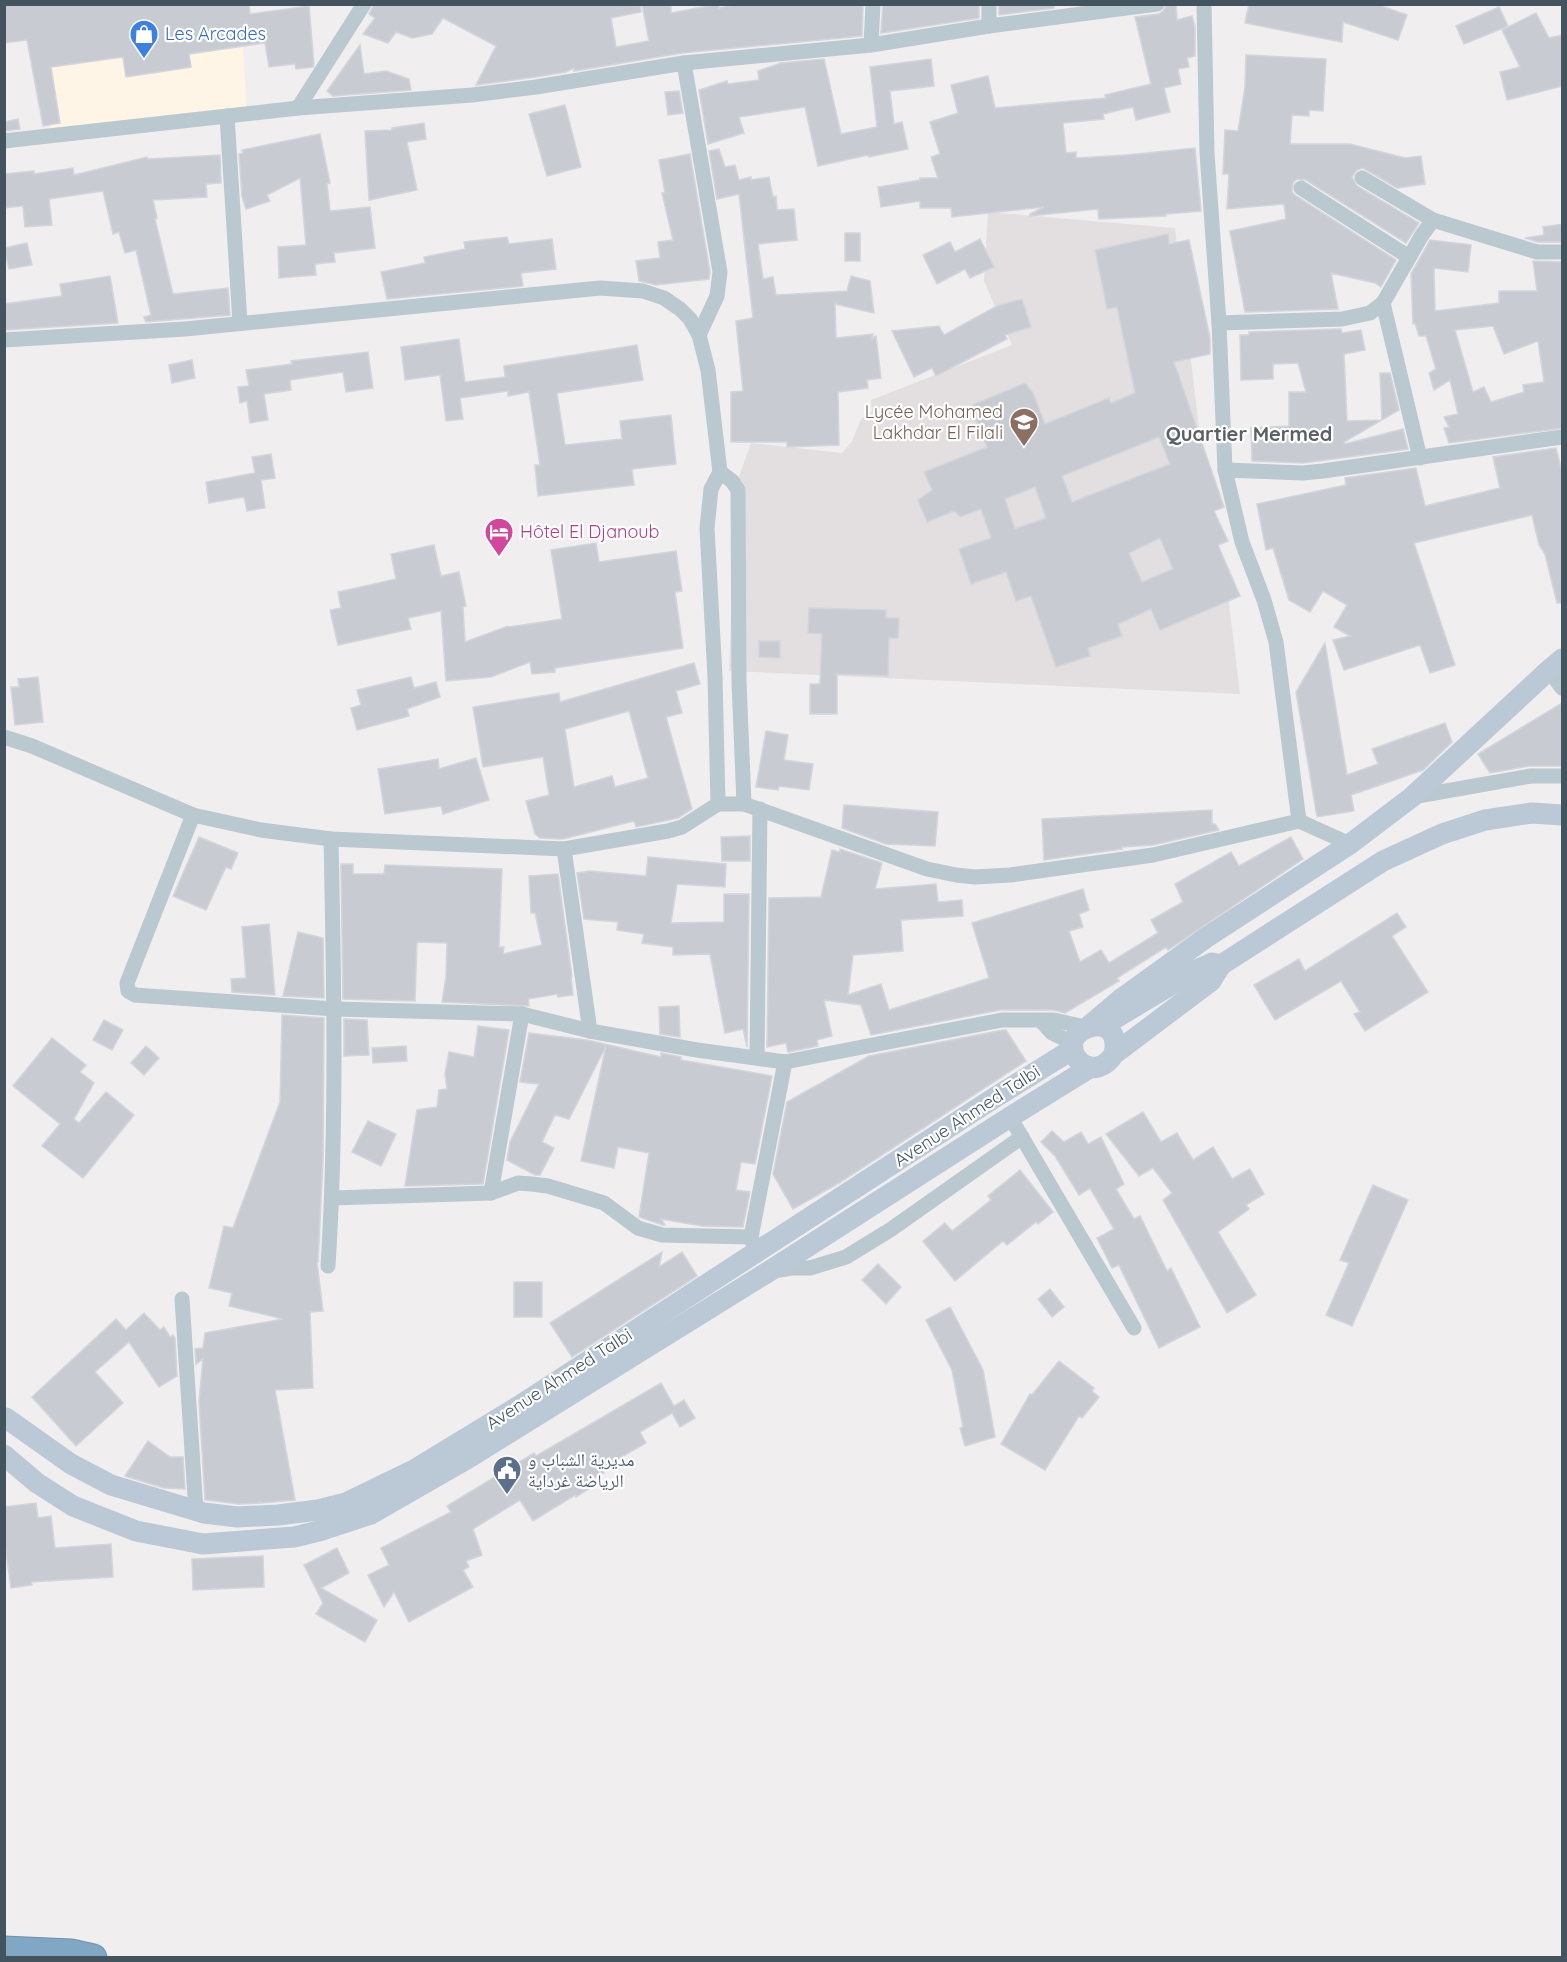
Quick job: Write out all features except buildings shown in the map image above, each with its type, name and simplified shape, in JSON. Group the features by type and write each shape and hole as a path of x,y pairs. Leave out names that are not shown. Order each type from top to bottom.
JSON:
{"highway":[{"path":"4,1950 72,1953 93,1958"}],"main road":[{"path":"1091,1067 1079,1061 1084,1034 1121,999 1207,937 1350,844 1412,797 1556,665"},
{"path":"4,1455 37,1483 73,1506 136,1531 203,1544 294,1537 371,1514 465,1460 768,1272 1091,1067 1105,1065 1114,1054 1211,981 1221,965 1383,861 1443,834 1485,820 1532,813 1563,815"},
{"path":"1084,1034 1194,971 1212,963 1221,965"},
{"path":"1084,1034 1112,1034 1115,1040 1114,1054"},
{"name":"Avenue Ahmed Talbi","path":"5,1419 71,1464 111,1485 196,1511 237,1517 278,1515 318,1510 346,1503 414,1470 519,1406 753,1244 1084,1034"}],"street":[{"path":"298,108 364,4"},
{"path":"871,45 873,4"},
{"path":"989,4 989,26"},
{"path":"4,141 298,108 525,89 684,63 871,45 989,26 1157,4"},
{"path":"1204,4 1206,153 1219,323 1225,470 1242,542 1264,600 1276,642 1299,821"},
{"path":"684,63 720,272 717,296 699,335"},
{"path":"227,116 240,323"},
{"path":"1362,178 1433,220 1537,252 1563,252"},
{"path":"1302,188 1409,257"},
{"path":"1219,323 1341,319 1370,313 1383,303 1433,220"},
{"path":"4,340 185,329 600,288 643,291 664,298 690,319 699,335 708,370 720,472 711,489 707,528 715,677 718,804"},
{"path":"1383,303 1420,458"},
{"path":"1225,470 1303,473 1563,437"},
{"path":"720,472 738,490 739,682 744,804"},
{"path":"1556,665 1563,688"},
{"path":"4,737 32,746 192,815 261,830 331,839 564,849 675,829 718,804 744,804 927,869 975,877 1010,875 1153,855 1299,821 1350,844"},
{"path":"1412,797 1531,776 1563,776"},
{"path":"757,1057 760,809"},
{"path":"192,815 129,977 128,991 135,995 335,1009 522,1014 590,1031 697,1050 785,1062 1002,1020 1054,1020 1084,1034"},
{"path":"328,1266 332,1198 335,1009 331,839"},
{"path":"564,849 590,1031"},
{"path":"491,1193 522,1014"},
{"path":"332,1198 491,1193 518,1184 548,1186 604,1203 638,1228 649,1232 753,1244 785,1062"},
{"path":"1010,1117 1134,1328"},
{"path":"768,1272 791,1268 810,1268 846,1257 890,1230 1022,1137"},
{"path":"182,1299 196,1511"}],"shaded area":[{"name":"Les Arcades","path":"40,5 240,5 247,113 52,135"},
{"name":"Lycée Mohamed Lakhdar El Filali","path":"988,212 1175,228 1205,478 1227,587 1240,694 729,671 736,485 751,443 842,453 852,441 861,419 872,411 871,400 1012,345 984,281"}],"place":[{"name":"Les Arcades","path":"144,60"},
{"name":"Lycée Mohamed Lakhdar El Filali","path":"1024,448"},
{"name":"Hôtel El Djanoub","path":"499,558"},
{"name":"مديرية الشباب و الرياضة غرداية","path":"507,1496"}],"district":[{"name":"Quartier Mermed","path":"1249,434"}]}
